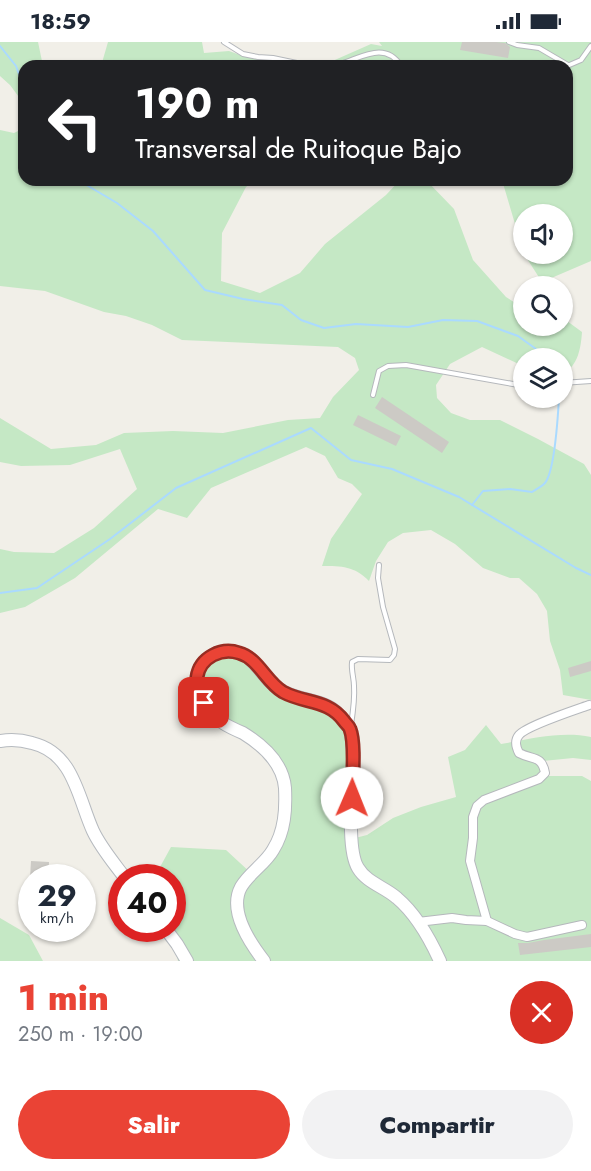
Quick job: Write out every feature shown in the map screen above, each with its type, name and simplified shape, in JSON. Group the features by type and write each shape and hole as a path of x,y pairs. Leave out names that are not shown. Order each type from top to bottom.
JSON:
{"street":[{"path":"264,961 252,946 244,930 237,909 237,898 241,887 273,850 281,833 286,801 285,784 281,769 260,744 222,723 210,712 199,695 197,675 200,667 206,659 223,651 240,653 254,661 275,687 296,698 328,706 342,718 350,729 353,759 351,837 357,867 364,876 399,899 425,931 440,961"},
{"path":"487,921 470,861 473,817 477,806 484,800 539,779 545,773 544,766 539,759 519,753 515,745 517,736 526,729 589,705"},
{"path":"0,741 15,740 37,744 51,750 63,762 71,774 94,834 114,864"},
{"path":"418,922 452,918 487,921 527,937 582,925"},
{"path":"176,942 187,961"}],"lane":[{"path":"225,42 243,54 283,60"},
{"path":"509,42 539,48 559,60"},
{"path":"573,63 581,60 591,46"},
{"path":"351,60 378,50 390,53 396,60"},
{"path":"373,394 379,371 387,366 406,365 513,384"},
{"path":"573,382 591,381"},
{"path":"350,729 354,707 352,662 358,659 390,660 394,655 395,649 387,626 378,578 379,565"}],"green space":[{"path":"0,42 38,42 42,60 18,60 18,96 0,76"},
{"path":"108,42 202,42 204,53 229,51 243,56 259,55 285,60 103,60"},
{"path":"379,42 591,42 591,261 556,276 538,276 530,264 573,264 573,204 513,204 513,217 504,186 573,186 573,60 335,60 371,44 382,46"},
{"path":"0,130 14,133 18,131 18,186 247,186 222,233 221,281 260,293 300,273 325,244 394,186 432,186 454,209 473,260 506,297 513,302 513,336 573,336 573,325 582,332 580,350 573,364 573,348 513,348 513,361 482,347 450,364 436,385 437,398 451,413 470,420 500,420 584,464 591,475 591,700 563,695 560,670 550,641 547,611 537,594 519,578 510,578 483,568 455,544 431,530 403,533 388,542 376,561 369,581 358,572 347,568 322,566 331,539 362,494 352,484 338,478 325,456 306,447 211,488 187,518 158,509 75,578 25,607 0,613 0,549 14,552 54,553 94,528 137,489 120,449 70,465 21,466 0,462 0,418 51,449 96,445 124,433 173,431 223,433 288,420 320,418 333,397 359,370 355,358 338,347 182,340 152,325 126,316 104,312 45,291 0,286"},
{"path":"240,654 266,681 319,705 349,731 351,839 367,835 393,818 456,797 448,757 465,750 486,725 501,744 557,735 591,737 591,760 573,758 543,761 549,776 582,776 591,781 591,961 178,961 175,942 186,942 186,864 162,864 171,847 226,850 252,874 280,835 280,771 199,696 205,661"},
{"path":"0,918 18,929 18,942 33,942 43,961 0,961"}],"building":[{"path":"462,42 505,43 510,47 508,58 460,50"},
{"path":"382,397 449,442 442,453 375,408"},
{"path":"358,415 401,436 396,446 353,425"},
{"path":"591,661 591,671 570,677 568,668"},
{"path":"31,861 49,862 49,864 31,864"},
{"path":"591,934 591,947 520,955 518,943"}],"waterway":[{"path":"0,46 18,72"},
{"path":"88,186 117,203 153,231 205,290 282,305 301,320 324,328 356,324 408,327 443,320 477,321 518,336 535,348"},
{"path":"472,505 483,491 510,489 532,492 544,484 551,469 558,408"},
{"path":"0,593 37,588 110,539 176,488 311,428 351,460 392,469 459,497 591,575"}],"route":[{"path":"204,703 199,695 197,684 200,667 214,654 231,651 254,661 267,679 286,694 328,706 342,718 350,729 353,759 352,798"}]}
